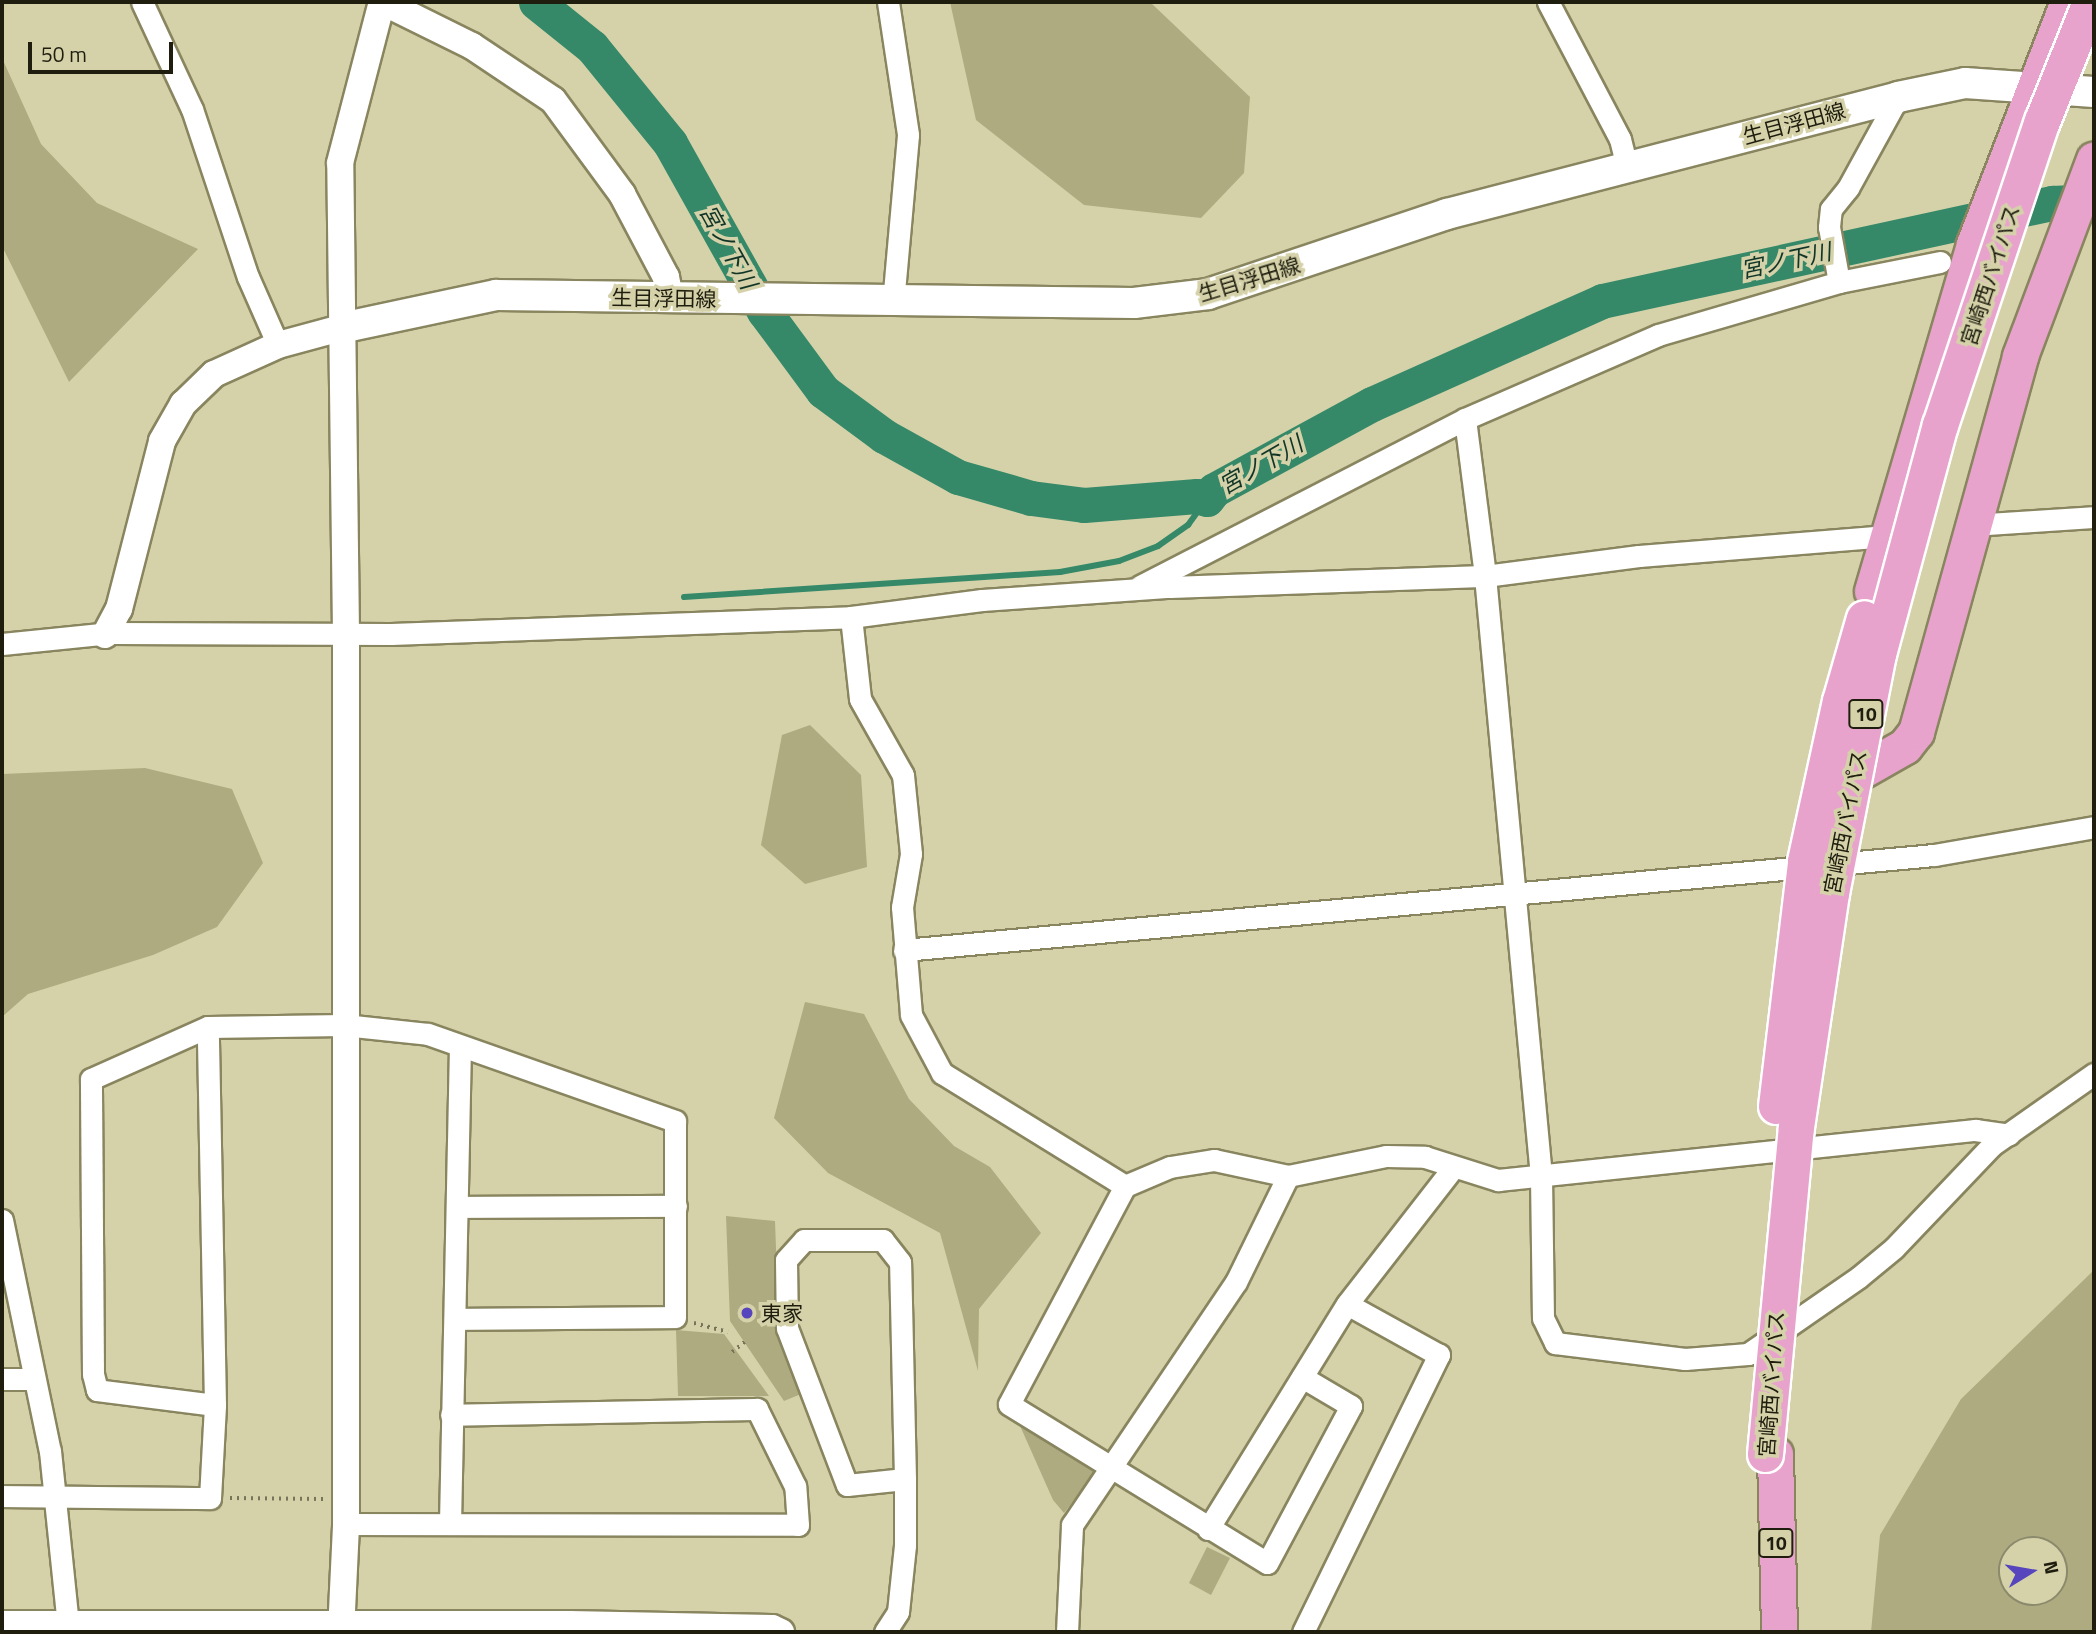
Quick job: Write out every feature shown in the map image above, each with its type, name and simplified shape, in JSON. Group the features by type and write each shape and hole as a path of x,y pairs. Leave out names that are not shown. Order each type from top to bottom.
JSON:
{"highway":[{"path":"1773,1347 1776,1101 1805,861 1840,701 1974,244 2030,91 2068,2"},
{"name":"宮崎西バイパス","path":"1765,1632 1773,1347 1796,1127 1827,921 1878,654 1940,425 2038,132 2090,2"},
{"name":"宮崎西バイパス","path":"1779,1632 1770,1454 1820,1022 1863,770 1952,429 2054,126 2094,25"},
{"path":"1863,770 1905,746 1916,732 1971,525 2021,356 2094,159"}],"main road":[{"name":"生目浮田線","path":"341,328 496,295 892,303 1134,303 1208,294 1447,214 1898,97 1965,83 2030,91 2094,92"}],"street":[{"path":"142,2 192,109 248,277 278,345"},
{"path":"341,1629 345,1512 346,633 340,163 382,2 472,46 553,100 622,194 666,277 670,297"},
{"path":"888,2 908,135 892,303"},
{"path":"1548,2 1620,139 1627,169"},
{"path":"1838,274 1829,227 1831,209 1848,188 1898,97"},
{"path":"1129,592 1465,419 1658,335 1838,274 1940,262"},
{"path":"105,635 119,609 162,441 183,404 214,374 278,345 341,328"},
{"path":"1465,419 1485,576 1541,1176 1543,1318 1555,1343 1705,1360 1748,1354 1859,1277 1894,1248 1991,1146 2094,1074"},
{"path":"1971,525 2094,517"},
{"path":"2,645 105,635 346,633 852,617 982,600 1265,582 1485,576 1639,556 1887,536"},
{"path":"852,617 860,699 903,775 911,854 902,907 911,1015 942,1073 1125,1186"},
{"path":"905,950 1514,891 1934,855 2094,827"},
{"path":"215,1405 97,1390 93,1374 90,1079 208,1027 344,1025 428,1034 460,1048 531,1068 675,1121 675,1317 456,1320"},
{"path":"2,1496 210,1498 215,1405 208,1027"},
{"path":"450,1523 460,1048"},
{"path":"1302,1377 1351,1406 1267,1563 1009,1404 1125,1186 1170,1167 1214,1160 1289,1176 1386,1156 1424,1157 1451,1169 1498,1180 1975,1130 2009,1135"},
{"path":"1208,1529 1347,1304 1451,1169"},
{"path":"1067,1632 1072,1525 1236,1282 1289,1176"},
{"path":"457,1207 677,1206"},
{"path":"2,1220 6,1268 34,1379 55,1496 68,1629"},
{"path":"885,1632 898,1612 905,1545 905,1479 900,1262 883,1240 804,1240 786,1260 787,1328 847,1485 905,1479"},
{"path":"1303,1632 1439,1355 1347,1304"},
{"path":"2,1379 34,1379"},
{"path":"345,1512 450,1523 798,1525 795,1486 757,1409 451,1415"},
{"path":"2,1624 68,1629 772,1628 781,1632"}],"path":[{"path":"675,1317 728,1332"},
{"path":"732,1352 747,1340"},
{"path":"210,1498 345,1512"}],"shaded area":[{"path":"950,2 1150,2 1250,97 1244,173 1201,218 1084,205 976,120"},
{"path":"2,58 41,144 97,203 198,249 69,382 2,246"},
{"path":"810,725 861,775 867,867 805,884 761,845 782,735"},
{"path":"145,768 232,789 263,863 217,927 153,955 28,994 2,1017 2,774"},
{"path":"805,1002 864,1014 909,1099 954,1146 990,1167 1041,1233 979,1309 978,1371 940,1233 828,1173 774,1118"},
{"path":"726,1216 775,1221 779,1329 801,1394 784,1401 730,1321"},
{"path":"2094,1270 2094,1632 1871,1632 1880,1535 1961,1399"},
{"path":"676,1330 724,1334 769,1396 678,1396"},
{"path":"1017,1419 1097,1470 1064,1513 1053,1500"},
{"path":"1207,1547 1230,1558 1211,1595 1189,1583"}],"waterway":[{"name":"宮ノ下川","path":"536,2 592,47 670,143 764,311 823,391 884,436 958,477 1031,498 1084,505 1197,496 1207,499 1214,490 1372,404 1602,301 2052,203 2094,201"},
{"path":"684,597 1060,572 1119,561 1158,546 1188,525 1207,499"}],"place":[{"name":"東家","path":"747,1313"}]}
